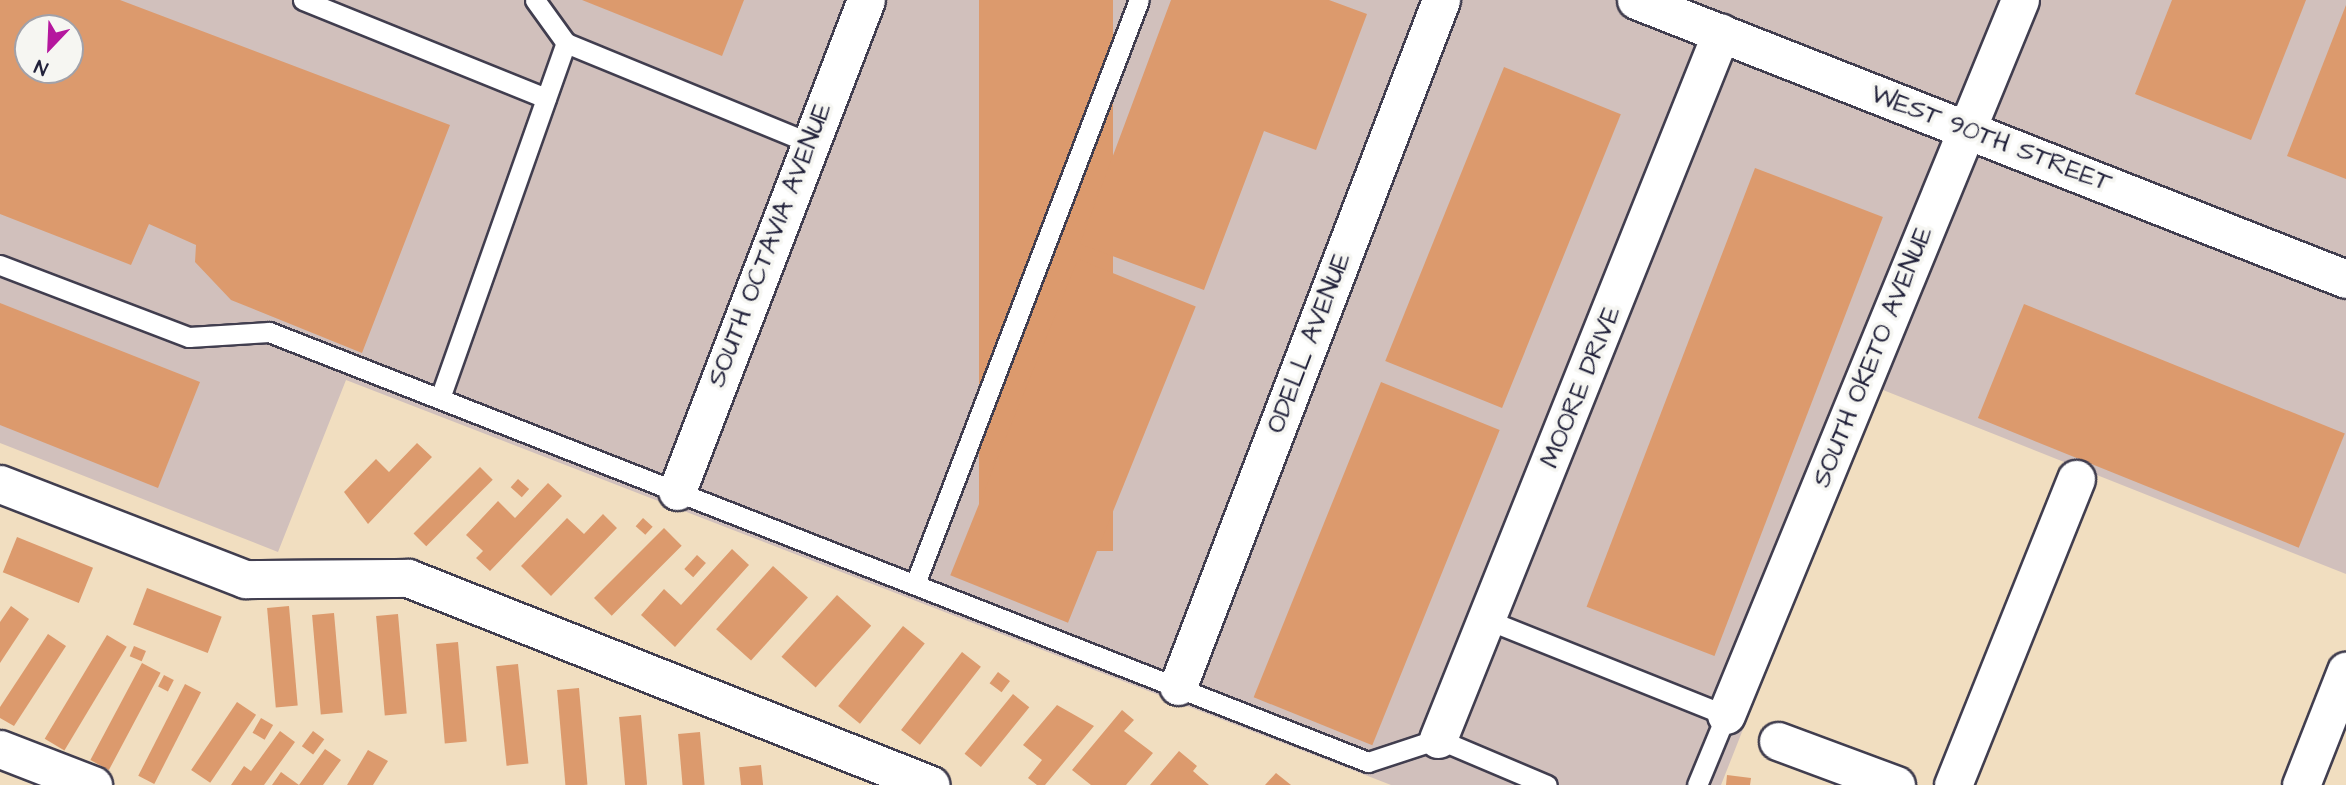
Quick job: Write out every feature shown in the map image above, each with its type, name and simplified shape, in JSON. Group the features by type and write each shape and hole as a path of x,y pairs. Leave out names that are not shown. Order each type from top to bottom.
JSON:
{"street":[{"name":"SOUTH OCTAVIA AVENUE","path":"677,491 866,0"},
{"name":"ODELL AVENUE","path":"1178,686 1441,0"},
{"name":"WEST 90TH STREET","path":"1636,0 2346,279"},
{"name":"SOUTH OKETO AVENUE","path":"1726,715 2020,0"},
{"name":"MOORE DRIVE","path":"1438,739 1488,620 1721,33"},
{"path":"1953,785 2076,479"},
{"path":"0,484 245,579 408,578 931,785"},
{"path":"2301,785 2346,671"},
{"path":"1778,741 1896,785"},
{"path":"0,748 93,785"}],"lane":[{"path":"303,0 546,99"},
{"path":"535,0 566,43 810,143"},
{"path":"915,584 1139,0"},
{"path":"440,398 566,43"},
{"path":"0,265 189,337 269,332 1368,762 1438,739 1547,785"},
{"path":"1488,620 1726,715 1697,785"}],"shaded area":[{"path":"0,0 2346,0 2346,574 1878,388 1721,785 1391,785 346,380 278,552 0,443"}],"building":[{"path":"0,0 120,0 450,125 362,353 231,300 195,262 196,245 149,224 131,265 0,214"},
{"path":"582,0 744,0 722,56"},
{"path":"979,0 1113,0 1113,551 979,551"},
{"path":"1171,0 1329,0 1367,14 1316,150 1264,131 1204,290 1080,244"},
{"path":"2172,0 2306,0 2251,140 2135,94"},
{"path":"2346,5 2346,179 2287,156"},
{"path":"1504,67 1621,114 1502,408 1385,361"},
{"path":"1755,168 1883,217 1714,656 1587,607"},
{"path":"1078,259 1196,307 1068,623 950,575"},
{"path":"0,303 200,382 158,488 0,425"},
{"path":"2024,304 2345,434 2299,548 1978,418"},
{"path":"1381,382 1500,430 1372,745 1254,697"},
{"path":"417,443 432,457 368,524 344,492 376,459 389,472"},
{"path":"480,467 493,480 426,546 414,533"},
{"path":"518,479 529,489 522,497 511,487"},
{"path":"548,483 562,496 490,571 476,558 483,551 466,535 498,501 515,518"},
{"path":"603,514 617,528 551,596 521,566 567,518 584,534"},
{"path":"643,518 653,527 645,535 636,526"},
{"path":"664,528 682,546 612,616 594,598"},
{"path":"17,537 93,568 79,603 3,572"},
{"path":"732,549 749,565 675,647 641,615 664,589 681,605"},
{"path":"697,555 706,563 693,577 684,569"},
{"path":"773,566 808,597 751,661 716,629"},
{"path":"147,588 222,617 208,653 133,624"},
{"path":"837,595 871,626 816,687 781,657"},
{"path":"11,606 29,619 0,663 0,622"},
{"path":"289,606 298,706 276,708 267,608"},
{"path":"334,613 343,713 321,715 312,615"},
{"path":"398,614 407,714 385,716 376,616"},
{"path":"903,626 925,644 860,724 838,706"},
{"path":"48,634 66,646 14,726 0,718 0,707"},
{"path":"107,635 127,647 64,751 45,739"},
{"path":"458,642 467,742 445,744 436,644"},
{"path":"134,646 146,651 142,661 130,656"},
{"path":"962,652 981,667 920,745 901,730"},
{"path":"142,663 161,673 109,770 90,760"},
{"path":"518,664 528,763 507,766 496,666"},
{"path":"998,672 1010,681 1002,692 990,683"},
{"path":"164,675 174,680 168,692 158,687"},
{"path":"185,684 201,692 154,784 138,776"},
{"path":"579,688 587,785 565,785 557,690"},
{"path":"1013,694 1029,707 981,767 965,754"},
{"path":"237,702 256,715 210,783 191,770"},
{"path":"1057,705 1094,726 1045,785 1037,785 1028,778 1042,760 1023,745"},
{"path":"1122,710 1134,720 1124,731 1153,753 1126,785 1091,785 1072,770"},
{"path":"641,715 647,785 625,785 619,717"},
{"path":"261,718 273,725 265,740 252,733"},
{"path":"280,731 295,742 264,785 231,785 244,766 251,771"},
{"path":"313,731 324,739 313,755 302,746"},
{"path":"700,732 705,785 683,785 678,734"},
{"path":"325,749 341,760 323,785 299,785"},
{"path":"368,750 388,761 373,785 347,785"},
{"path":"1179,751 1197,766 1193,771 1209,785 1150,785"},
{"path":"761,765 763,785 741,785 739,767"},
{"path":"281,772 299,785 272,785"},
{"path":"1276,773 1291,785 1265,785"},
{"path":"1727,775 1751,778 1750,785 1726,785"}]}
